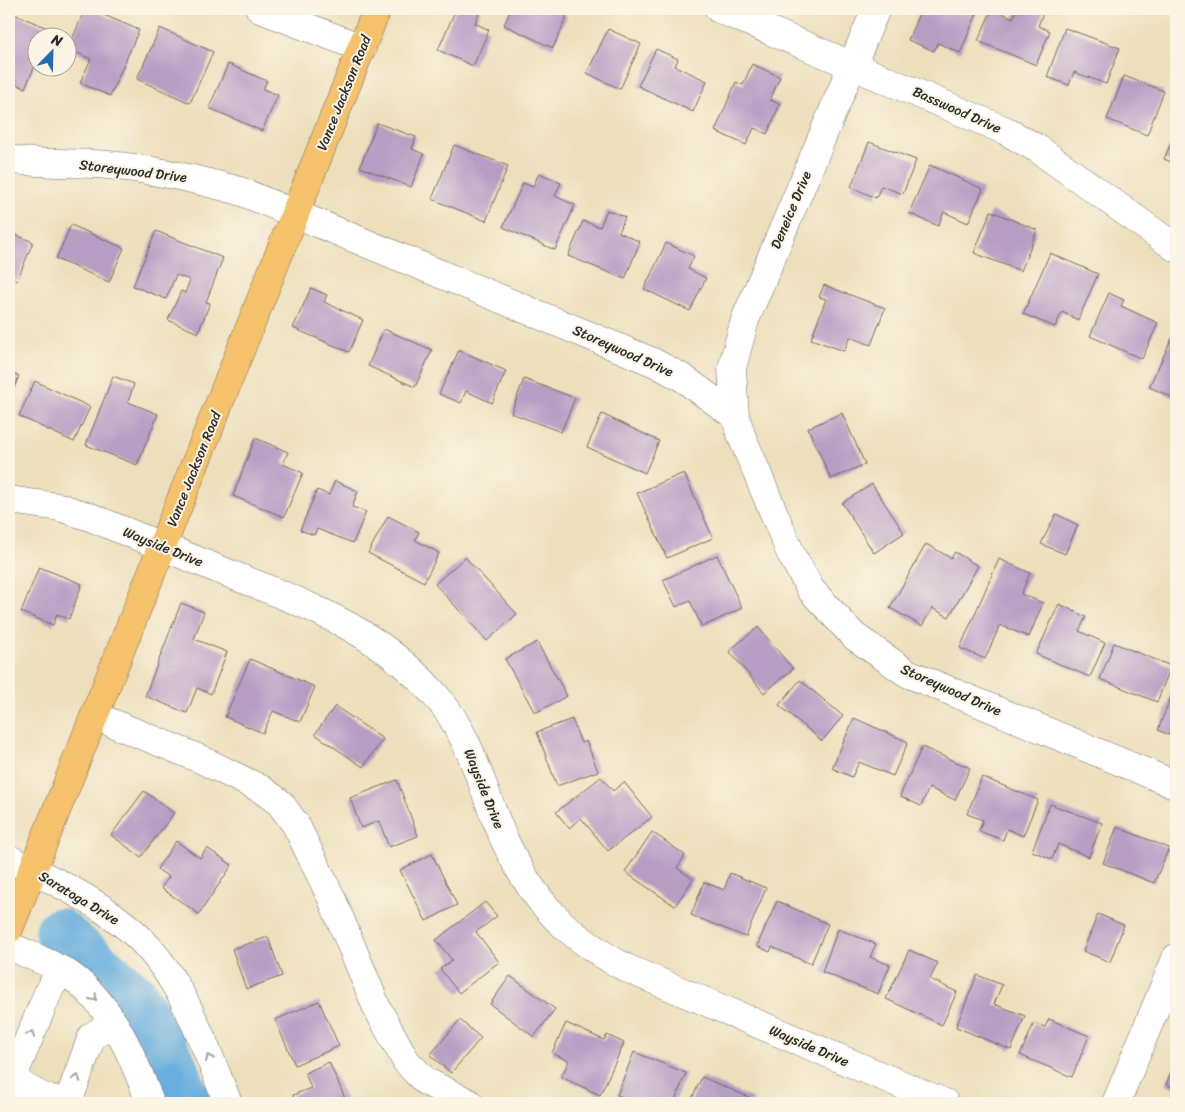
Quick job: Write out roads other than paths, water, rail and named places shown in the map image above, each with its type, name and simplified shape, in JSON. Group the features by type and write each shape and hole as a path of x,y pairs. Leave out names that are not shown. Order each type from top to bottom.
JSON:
{"main road":[{"name":"Vance Jackson Road","path":"9,929 164,547 377,9"}],"street":[{"path":"260,9 362,48"},
{"name":"Basswood Drive","path":"719,9 1004,130 1038,149 1176,248"},
{"name":"Deneice Drive","path":"735,416 732,368 745,320 876,9"},
{"name":"Storeywood Drive","path":"9,159 24,162 108,165 185,175 240,191 653,362 683,378 735,416 745,446 799,568 811,590 854,636 906,672 1176,785"},
{"name":"Wayside Drive","path":"9,500 66,510 164,547 316,608 346,624 390,652 421,679 460,730 504,839 538,899 570,933 591,949 626,968 945,1103"},
{"path":"95,716 198,758 261,790 280,803 296,825 330,896 377,1008 406,1061 424,1081 469,1103"},
{"name":"Saratoga Drive","path":"9,858 105,911 128,928 160,963 190,1012 228,1103"},
{"path":"9,946 62,970 90,993 128,1047 150,1103"},
{"path":"1116,1103 1169,996 1176,958"},
{"path":"62,970 50,988 10,1083 52,1100 63,1101 70,1097 92,1036 113,1024"}],"waterway":[{"path":"59,932 135,996 176,1071 187,1103"}]}
